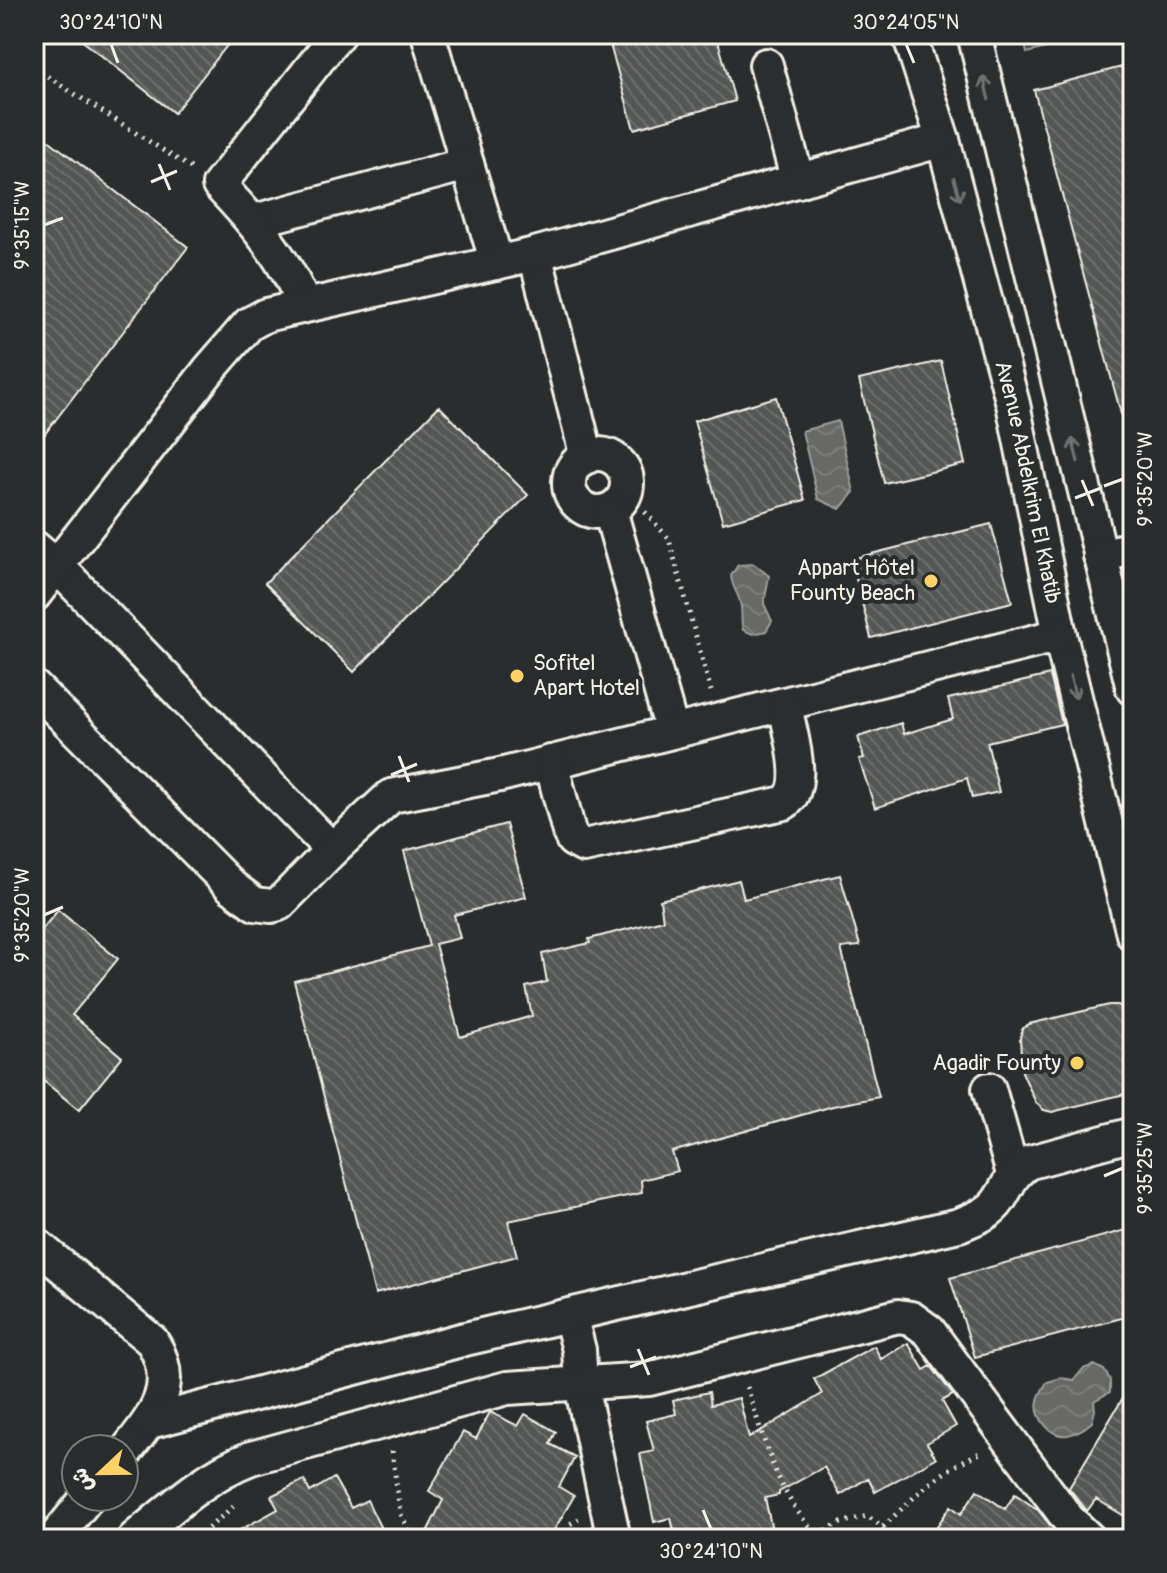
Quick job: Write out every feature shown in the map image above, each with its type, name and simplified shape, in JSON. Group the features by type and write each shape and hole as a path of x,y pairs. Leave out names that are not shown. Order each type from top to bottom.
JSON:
{"street":[{"path":"304,305 291,274 254,221 219,185 338,34"},
{"path":"428,34 497,263"},
{"name":"Avenue Abdelkrim El Khatib","path":"909,34 943,140 1013,404 1060,635 1123,848 1133,934"},
{"path":"974,34 1133,689"},
{"path":"766,65 798,181"},
{"path":"34,595 46,557 249,324 266,315 535,254 943,140"},
{"path":"254,221 467,164"},
{"path":"535,254 587,457"},
{"path":"597,455 617,462 626,480 618,500 600,513 590,511 574,500 570,490 572,470 587,457 597,455"},
{"path":"618,500 672,731"},
{"path":"1100,556 1133,548"},
{"path":"46,557 332,850"},
{"path":"34,687 216,873 255,904 271,906 279,904 391,796 551,762 1060,635"},
{"path":"551,762 569,832 573,840 584,846 784,803 795,793 798,778 785,705"},
{"path":"989,1089 1013,1174"},
{"path":"149,1422 450,1343 959,1225 985,1213 998,1202 1013,1174 1027,1163 1133,1134"},
{"path":"34,1243 152,1341 160,1353 165,1369 160,1403 140,1434"},
{"path":"570,1315 579,1350 581,1385 614,1539"},
{"path":"134,1539 203,1482 251,1458 507,1388 649,1379 898,1316 911,1318 929,1331 1068,1519 1089,1539"},
{"path":"54,1539 75,1513"}],"path":[{"path":"34,68 219,185"},
{"path":"618,500 669,539 719,720"},
{"path":"737,1357 769,1453 789,1500 815,1537 837,1524 867,1516 883,1527 891,1539"},
{"path":"387,1421 400,1512 412,1539"},
{"path":"883,1527 945,1470 1010,1440"}],"shaded area":[{"path":"1023,34 1098,34 1027,53"}],"water":[{"path":"838,421 854,492 840,509 818,499 802,431"},
{"path":"754,564 769,576 764,604 772,621 766,631 753,634 743,630 741,606 731,576 738,565"},
{"path":"1094,1365 1104,1370 1110,1380 1110,1392 1094,1401 1092,1422 1068,1435 1050,1430 1041,1419 1037,1407 1047,1382 1061,1378 1074,1380 1083,1369"}],"building":[{"path":"74,34 236,34 174,113"},
{"path":"607,34 716,34 735,101 634,129"},
{"path":"1133,64 1133,428 1125,429 1034,90"},
{"path":"34,129 188,247 34,448"},
{"path":"941,361 965,464 884,483 859,380"},
{"path":"776,397 805,500 723,523 694,421"},
{"path":"439,406 528,495 354,672 265,583"},
{"name":"Appart Hôtel Founty Beach","path":"991,524 1012,602 871,638 851,559"},
{"path":"1050,675 1062,724 987,742 999,792 972,798 967,778 875,808 859,759 864,758 858,737 901,723 904,734 953,719 948,699"},
{"path":"506,824 526,897 454,915 460,938 435,944 460,1037 532,1016 526,987 547,982 542,954 663,920 660,900 739,880 744,899 840,875 860,946 841,948 879,1097 833,1106 672,1152 678,1171 641,1180 642,1193 508,1221 517,1256 375,1294 294,981 429,946 404,851"},
{"path":"58,910 118,959 72,1015 122,1057 79,1110 34,1073 34,939"},
{"name":"Agadir Founty","path":"1118,1005 1125,1010 1133,1024 1133,1092 1052,1112 1044,1110 1036,1103 1022,1072 1022,1029 1029,1024"},
{"path":"1133,1228 1133,1315 975,1357 950,1278"},
{"path":"908,1343 924,1370 931,1366 953,1395 942,1401 956,1426 927,1443 936,1458 875,1492 868,1478 840,1495 824,1467 779,1492 779,1495 765,1498 772,1530 737,1539 676,1539 671,1518 654,1522 640,1454 654,1451 646,1421 676,1414 673,1400 709,1392 711,1405 739,1398 749,1438 822,1394 814,1379 874,1346 881,1359"},
{"path":"1133,1381 1133,1521 1096,1499 1087,1511 1069,1488"},
{"path":"490,1412 518,1426 525,1414 556,1432 550,1444 575,1457 559,1487 574,1496 549,1539 440,1539 427,1532 443,1500 429,1491 463,1432 476,1439"},
{"path":"334,1478 351,1508 367,1500 386,1539 224,1539 278,1509 271,1496 304,1480 310,1492"},
{"path":"977,1490 1005,1509 1015,1494 1038,1510 1061,1539 928,1539 951,1506 961,1514"}],"place":[{"name":"Appart Hôtel Founty Beach","path":"931,581"},
{"name":"Sofitel Apart Hotel","path":"517,676"},
{"name":"Agadir Founty","path":"1077,1063"}]}
